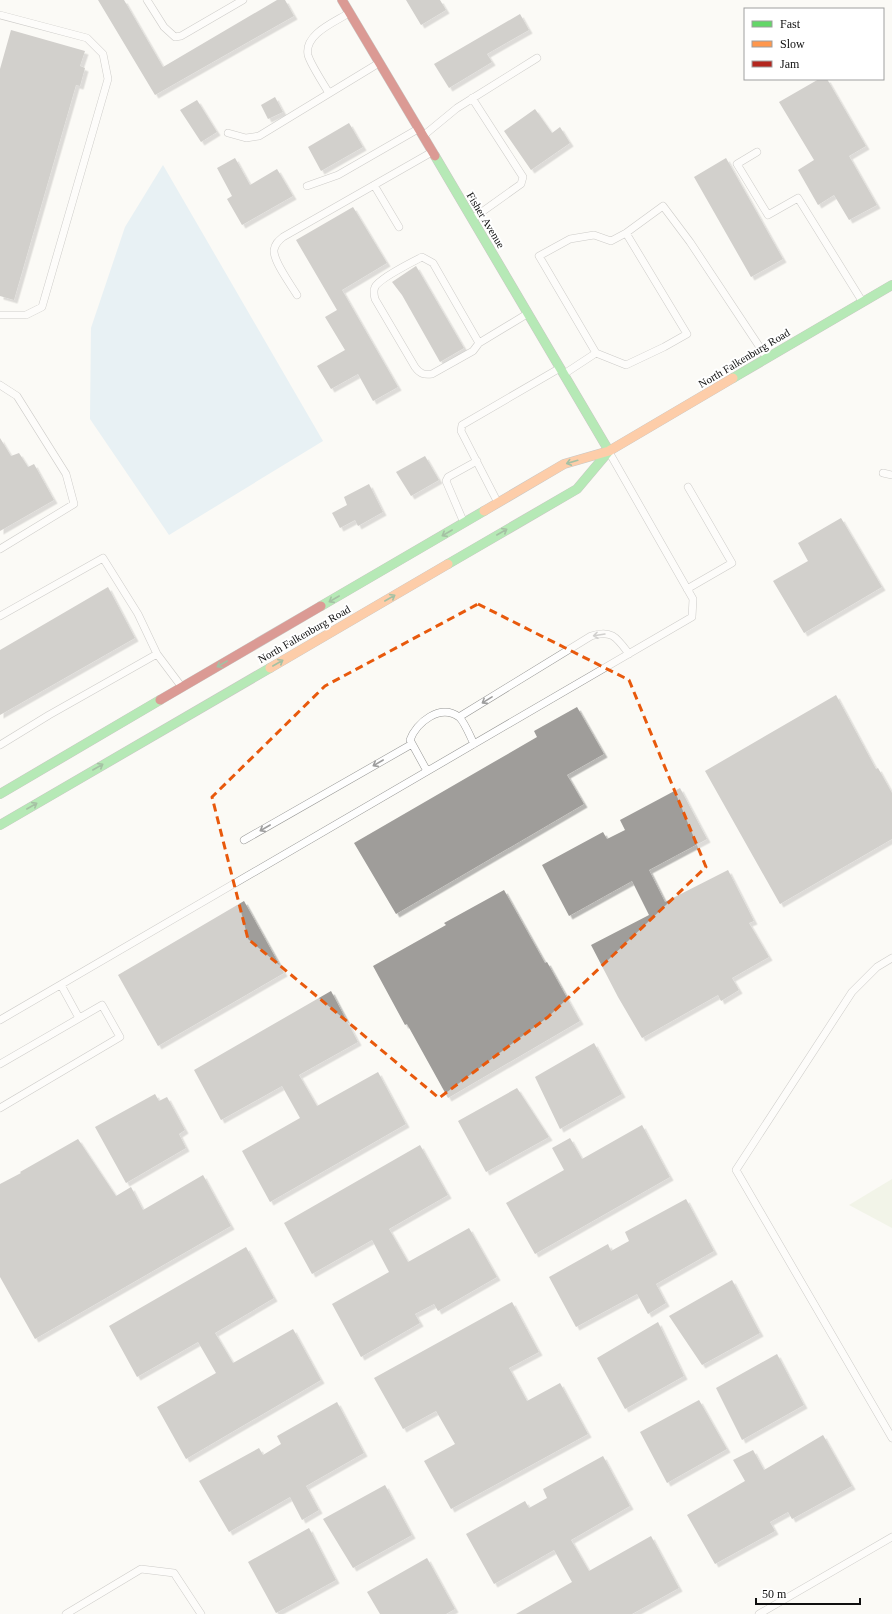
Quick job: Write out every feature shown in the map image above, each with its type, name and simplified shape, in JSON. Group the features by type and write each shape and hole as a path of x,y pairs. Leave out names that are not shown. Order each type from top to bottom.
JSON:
{"street":[{"name":"Fisher Avenue","path":"342,0 609,452"},
{"name":"North Falkenburg Road","path":"0,794 184,691 564,464 609,452 892,285"},
{"name":"North Falkenburg Road","path":"0,825 194,708 577,488 609,452"}],"lane":[{"path":"147,0 164,27 175,37 181,36 243,0"},
{"path":"329,93 308,55 309,43 316,34 349,13"},
{"path":"0,15 87,38 103,54 108,79 42,307 26,315 0,315"},
{"path":"307,186 338,175 420,133 472,98 537,58"},
{"path":"228,133 246,138 259,136 379,63"},
{"path":"471,219 521,184 523,177 472,98"},
{"path":"297,296 277,260 274,251 276,243 282,237 432,152"},
{"path":"757,152 737,164 768,215 798,198 863,302"},
{"path":"374,185 399,227"},
{"path":"626,233 687,334 626,365 596,353 539,256 570,239 594,235 611,241 626,233 663,206 690,242 767,358"},
{"path":"479,342 433,263 428,259 422,257 416,260 375,286 373,292 375,299 419,373 432,374 473,351 479,342 528,314"},
{"path":"499,503 461,431 462,425 596,353"},
{"path":"0,385 17,396 66,474 74,504 0,549"},
{"path":"0,1020 692,617 693,599 609,452"},
{"path":"464,523 446,481 448,477 477,461"},
{"path":"884,473 892,475"},
{"path":"687,589 732,563 688,487"},
{"path":"0,616 103,558 138,614 158,654 184,691"},
{"path":"459,717 600,633 614,636 629,654"},
{"path":"0,745 49,715 158,654"},
{"path":"427,771 410,740 419,724 428,718 440,712 450,713 459,717 474,744"},
{"path":"244,840 412,744"},
{"path":"892,958 877,967 852,992 736,1170 892,1438"},
{"path":"61,985 79,1018"},
{"path":"0,1064 102,1005 120,1037 0,1108"},
{"path":"759,1614 892,1537"},
{"path":"66,1614 141,1569 174,1573 201,1614"}],"highlighted area":[{"path":"478,604 629,680 706,867 548,1017 439,1098 248,939 212,797 325,686"}],"green space":[{"path":"892,1179 892,1228 849,1205"}],"water":[{"path":"163,165 323,441 169,535 90,419 91,328 125,227"}],"building":[{"path":"98,0 124,0 163,67 277,0 285,0 294,16 155,95"},
{"path":"406,0 440,0 446,10 421,25"},
{"path":"520,14 529,30 487,54 492,62 449,88 434,64"},
{"path":"11,30 85,51 80,66 85,68 80,86 76,85 14,300 0,296 0,69"},
{"path":"817,80 828,80 866,146 849,156 877,205 849,220 834,195 818,205 798,170 814,160 779,102"},
{"path":"275,97 283,112 268,119 261,105"},
{"path":"197,100 217,132 201,142 180,110"},
{"path":"535,109 552,133 560,127 570,143 531,170 504,131"},
{"path":"349,123 363,147 321,171 308,147"},
{"path":"235,158 250,185 277,169 293,196 242,225 227,199 232,196 217,168"},
{"path":"726,158 783,259 751,277 694,177"},
{"path":"353,207 387,263 342,290 398,387 373,401 358,374 331,389 317,366 345,350 325,317 337,310 296,240"},
{"path":"416,266 464,348 440,362 402,295 392,282"},
{"path":"0,438 11,456 19,453 28,467 34,464 54,500 0,531"},
{"path":"425,456 439,480 411,496 396,472"},
{"path":"369,484 383,512 358,526 355,520 340,528 332,513 347,505 344,497"},
{"path":"841,518 882,587 804,633 773,581 808,561 798,543"},
{"path":"108,587 135,638 0,715 0,650"},
{"path":"836,695 876,769 878,768 892,793 892,839 780,904 705,771"},
{"path":"577,707 604,754 567,775 584,804 396,914 354,843 537,737 534,731"},
{"path":"680,788 707,839 649,870 665,902 728,870 754,921 749,923 769,957 732,978 739,990 721,1001 718,995 642,1038 618,997 591,945 649,915 632,881 569,916 542,865 603,832 607,839 625,830 620,820"},
{"path":"504,890 580,1021 448,1098 407,1024 405,1025 373,966 446,925 444,923"},
{"path":"244,901 284,973 158,1046 118,975"},
{"path":"331,991 358,1042 299,1075 317,1106 378,1072 406,1124 270,1202 242,1151 300,1118 282,1086 221,1120 194,1070"},
{"path":"594,1043 622,1094 560,1129 535,1077"},
{"path":"517,1088 549,1137 486,1172 458,1121"},
{"path":"155,1094 159,1101 167,1097 185,1130 179,1134 186,1148 126,1183 95,1127"},
{"path":"642,1125 670,1177 535,1254 506,1203 564,1170 552,1148 570,1138 582,1159"},
{"path":"78,1139 116,1196 131,1187 143,1210 203,1175 231,1226 35,1339 0,1277 0,1184"},
{"path":"420,1145 448,1195 389,1229 408,1262 469,1228 497,1277 438,1311 434,1304 415,1314 420,1323 361,1357 332,1304 389,1272 372,1240 312,1274 284,1223"},
{"path":"686,1199 714,1251 656,1284 666,1303 648,1314 637,1294 576,1327 549,1277 608,1244 611,1251 629,1241 625,1232"},
{"path":"246,1247 274,1298 215,1333 233,1363 293,1329 321,1380 186,1459 157,1407 216,1373 198,1342 137,1377 109,1326"},
{"path":"732,1280 760,1333 702,1365 669,1316"},
{"path":"512,1302 539,1352 509,1368 527,1401 560,1383 588,1434 451,1509 424,1461 455,1444 436,1411 403,1429 374,1378"},
{"path":"658,1322 684,1376 625,1409 597,1358"},
{"path":"777,1354 804,1405 742,1440 716,1388"},
{"path":"699,1400 727,1449 667,1483 640,1432"},
{"path":"337,1402 364,1453 306,1486 319,1510 302,1520 290,1497 229,1532 199,1481 259,1448 263,1455 281,1444 277,1436"},
{"path":"823,1435 852,1486 792,1519 788,1512 770,1522 775,1531 715,1564 687,1515 745,1481 733,1460 753,1450 764,1470"},
{"path":"603,1456 630,1506 571,1540 589,1571 651,1536 679,1588 632,1614 516,1614 572,1582 554,1550 494,1584 466,1534 525,1501 529,1508 547,1498 543,1489"},
{"path":"385,1485 412,1535 353,1568 323,1519"},
{"path":"309,1528 336,1580 276,1613 248,1562"},
{"path":"427,1558 455,1609 446,1614 380,1614 367,1592"}],"traffic: fast":[{"path":"435,156 609,451"},
{"path":"733,378 892,285"},
{"path":"448,564 577,489 609,451"},
{"path":"321,606 484,511"},
{"path":"0,825 270,668"},
{"path":"0,794 160,700"}],"traffic: slow":[{"path":"484,511 564,464 609,451 733,378"},
{"path":"270,668 448,564"}],"traffic: jam":[{"path":"342,0 435,156"},
{"path":"160,700 321,606"}]}
